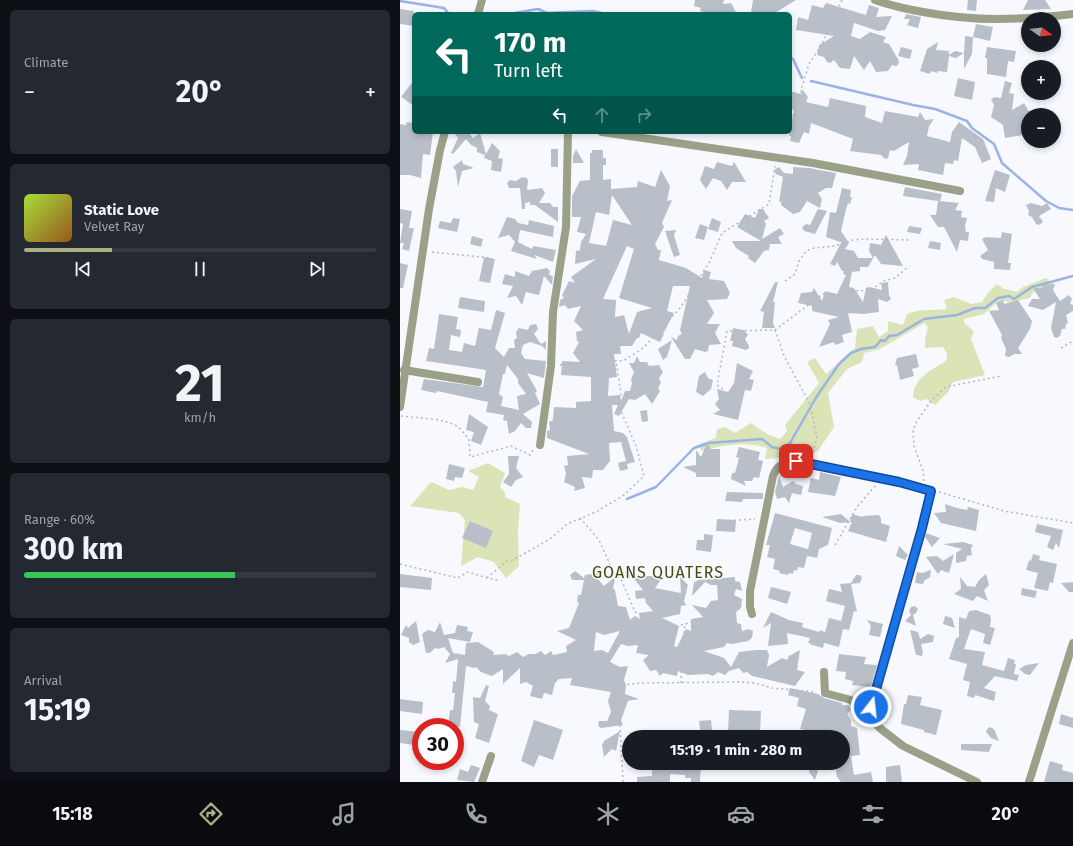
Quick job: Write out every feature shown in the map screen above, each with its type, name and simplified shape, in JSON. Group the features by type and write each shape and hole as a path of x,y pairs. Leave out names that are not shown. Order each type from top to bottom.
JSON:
{"street":[{"path":"479,12 482,0"},
{"path":"875,0 887,4 958,18 1015,20 1073,14"},
{"path":"400,407 404,370 437,166 445,134"},
{"path":"537,447 551,366 553,312 566,227 568,134"},
{"path":"615,134 776,158 960,192"},
{"path":"404,370 478,382"},
{"path":"752,614 750,590 775,470 780,465 788,462 809,464 928,490 922,528 868,716"},
{"path":"1029,782 1073,642"},
{"path":"824,672 825,693 851,700 881,729 903,746 977,782"},
{"path":"482,782 491,756"}],"path":[{"path":"792,119 809,64 822,44 842,0"},
{"path":"551,366 623,361 643,348 681,307 710,261 722,233 769,204 776,158"},
{"path":"785,281 794,274 799,261 806,251 814,248 835,246 853,240 911,240"},
{"path":"424,252 492,258"},
{"path":"723,388 717,385 727,331 775,330 823,294 845,296 852,292 870,290 884,281 895,278 909,266"},
{"path":"775,330 784,356 810,404 817,438 809,464"},
{"path":"1061,348 1073,341"},
{"path":"487,578 507,561 513,560 550,539 567,524 596,512 624,495 644,476 636,446 618,404 622,393 616,361"},
{"path":"1001,376 946,387 931,401 917,421 913,430 914,446 928,490 953,495 968,501 1004,511 1073,523"},
{"path":"400,416 448,422 459,428 462,434 469,439 470,457 511,446 530,455 537,447"},
{"path":"836,545 857,507 881,479"},
{"path":"580,518 599,540 613,571 622,581 635,612 642,615 649,628 667,629 727,612 733,606 750,604"},
{"path":"724,521 765,518"},
{"path":"400,564 458,578 467,572 499,581"},
{"path":"681,683 685,623"},
{"path":"624,782 621,762 622,735 619,707 614,686 738,682 755,683 772,688 825,693"}],"green space":[{"path":"1046,278 1055,285 1033,292 1030,298 1012,302 1002,301 995,304 984,314 964,319 964,323 974,331 971,339 985,375 953,382 948,392 935,405 926,399 920,401 913,397 914,390 920,379 947,360 947,354 943,347 925,348 925,339 928,327 924,323 880,349 864,353 862,362 847,369 828,393 834,427 818,451 789,457 765,459 767,448 743,444 717,447 701,451 699,444 716,438 717,429 725,427 735,433 751,423 767,434 780,439 787,431 785,425 819,383 807,362 815,358 826,374 855,348 857,329 873,326 879,337 888,331 888,321 903,325 907,314 912,312 947,309 944,300 954,297 971,304 982,302 997,284 1004,289 1017,292 1023,287"},
{"path":"488,463 505,473 500,487 505,493 505,497 520,504 518,532 519,566 506,578 494,562 478,557 461,566 465,520 459,513 410,506 431,482 449,490 462,487 473,490 479,477 468,471"}],"building":[{"path":"695,0 724,0 723,4 731,3 736,12 705,12 700,11 701,8 694,6"},
{"path":"753,0 796,0 776,12 751,12"},
{"path":"968,0 977,0 976,11 967,10"},
{"path":"1028,0 1045,0 1051,9 1023,10"},
{"path":"826,3 866,15 869,5 879,8 876,17 892,16 885,30 878,31 854,23 851,36 860,39 870,32 886,37 883,42 889,44 899,61 898,65 892,65 888,71 876,72 870,61 864,70 854,56 850,69 840,68 834,60 830,63 827,62 824,57 817,55 819,45 834,36 796,30 798,17 808,20 812,5 823,8"},
{"path":"400,9 414,11 412,12 412,26 400,24"},
{"path":"906,14 921,17 918,28 907,25 910,19 904,19"},
{"path":"976,24 993,27 990,41 973,37"},
{"path":"965,36 973,37 972,54 964,69"},
{"path":"938,42 936,50 949,51 949,55 955,51 964,53 956,58 949,56 947,72 938,71 937,73 931,71 930,74 920,71 927,49"},
{"path":"901,47 912,50 910,59 898,56"},
{"path":"987,47 1016,51 1014,62 1008,61 1006,77 987,74 987,58 985,58"},
{"path":"958,78 975,82 972,100 954,96"},
{"path":"1005,81 1012,83 1009,93 1014,94 1012,110 1024,103 1027,108 1021,108 1021,135 1005,138 1003,125 991,117 994,105 991,99 995,97 1001,98"},
{"path":"412,83 412,105 401,97"},
{"path":"802,89 808,97 806,102 828,107 830,98 866,106 865,117 882,123 885,111 918,117 920,112 925,120 934,119 929,126 927,136 950,142 952,132 959,122 983,139 991,159 982,163 975,147 962,138 958,161 954,160 953,164 945,163 943,175 918,170 919,164 903,165 907,156 909,142 894,151 890,150 888,158 885,159 881,155 850,151 853,139 811,123 809,134 804,132 799,143 790,141 791,136 789,136 789,134 792,134 794,110 792,110 792,92 801,94"},
{"path":"407,122 412,123 412,134 433,134 430,155 423,154 421,178 410,175 400,175 400,124 406,125"},
{"path":"455,134 470,134 473,138 480,134 486,154 492,143 500,151 498,158 503,159 501,172 491,170 492,161 484,158 485,155 477,152 477,148 471,145 466,139 453,154 451,153 458,138"},
{"path":"551,149 558,149 558,167 551,167"},
{"path":"576,149 584,163 573,163 573,156"},
{"path":"592,150 603,150 603,158 606,158 606,165 603,165 603,180 611,179 611,189 637,187 638,181 655,187 661,170 670,186 667,201 672,200 662,223 664,227 655,244 658,250 661,250 659,260 686,268 702,278 704,270 711,272 709,279 724,281 730,293 727,299 707,300 714,313 707,324 720,324 715,333 721,344 709,345 708,351 705,352 695,349 690,359 685,359 671,337 677,340 678,336 682,334 680,330 690,286 673,286 667,311 674,313 660,342 641,333 639,338 637,338 632,346 620,346 621,354 614,354 617,377 609,378 608,396 620,395 621,401 625,391 630,391 632,383 631,380 634,372 629,363 634,363 637,356 640,362 647,362 649,366 659,365 663,372 659,378 661,383 658,388 660,391 652,404 645,394 635,400 629,399 619,416 614,414 618,405 612,405 614,431 623,433 627,437 635,462 627,464 628,469 620,471 618,463 626,461 621,442 609,443 610,461 603,470 593,470 592,478 582,477 585,488 574,491 575,487 564,482 566,474 564,466 568,465 567,456 589,454 547,438 547,431 550,430 549,422 553,420 554,407 576,408 576,402 591,401 591,377 561,375 562,361 580,362 573,353 579,342 577,341 576,332 583,330 574,321 581,306 568,309 565,305 559,307 560,300 564,298 562,295 569,281 575,283 571,277 596,259 575,264 576,251 580,250 581,242 586,234 577,232 581,217 572,217 572,196 580,181 590,180 590,153 592,153","holes":["612,195 632,225 613,220 606,246 589,243 596,212 609,215","627,246 634,249 619,298 652,308 637,312 629,334 624,315 615,317 616,300 603,299"]},
{"path":"462,160 463,164 474,168 462,171 458,187 456,171 453,167"},
{"path":"717,162 732,166 734,162 746,182 732,182 727,190 721,181 713,178 706,189 700,180 705,166 714,169"},
{"path":"779,167 784,173 793,174 793,167 809,168 836,173 832,188 826,188 818,193 822,199 820,208 807,201 800,212 793,214 781,205 781,201 779,202 783,177 776,174 774,170"},
{"path":"995,170 1010,175 1005,192 996,188 994,202 985,201"},
{"path":"522,177 527,178 527,190 542,188 545,193 539,203 550,203 553,207 558,207 558,222 535,205 530,205 530,202 525,203 525,209 522,209 520,188 509,188 507,183 510,180 516,181"},
{"path":"905,187 942,194 940,201 959,203 955,210 962,211 961,217 967,218 965,226 966,232 969,232 968,241 960,240 957,252 944,227 938,227 930,215 936,215 938,201 903,196"},
{"path":"842,188 851,190 850,197 852,197 850,204 848,203 846,209 841,231 849,243 845,249 854,251 858,258 873,258 869,251 870,243 881,245 886,235 903,266 881,264 875,255 868,267 860,267 860,271 852,272 849,287 854,288 863,302 866,288 869,287 882,290 881,283 888,282 889,295 891,299 887,302 878,299 879,312 863,314 848,313 852,332 842,335 844,342 835,345 834,342 819,347 830,324 828,320 839,317 812,311 812,306 798,303 801,293 812,292 814,288 822,301 825,291 837,294 846,275 843,274 844,271 842,271 837,262 835,266 830,264 841,243 843,243 826,237 830,212 836,213"},
{"path":"1031,203 1042,206 1047,203 1051,209 1039,216 1043,222 1039,225 1036,224 1032,217 1028,215 1029,211 1026,205"},
{"path":"400,209 412,211 409,228 414,228 409,251 402,249 404,243 400,243 403,224 400,223"},
{"path":"759,209 763,209 769,218 764,221 766,224 762,239 780,228 784,234 778,237 782,244 770,244 769,250 764,251 755,263 748,258 749,256 736,248 732,241 761,241 737,227 745,214 755,218"},
{"path":"818,209 827,211 815,234 804,231 802,227 806,224 810,225"},
{"path":"507,217 515,219 518,223 528,225 529,220 554,226 553,237 520,230 518,242 532,249 533,246 556,250 553,262 534,255 537,259 511,251 515,242 509,235 498,238"},
{"path":"453,218 460,219 457,232 438,228 440,221 451,223"},
{"path":"712,218 721,222 718,232 708,229"},
{"path":"700,224 708,227 704,240 695,238"},
{"path":"909,226 922,228 920,234 907,232"},
{"path":"676,230 674,235 680,255 674,257 665,231"},
{"path":"1002,232 1012,234 1008,263 1011,263 1010,270 994,269 994,262 982,259 980,256 988,250 982,239 986,237 1001,238"},
{"path":"472,236 483,239 481,247 470,244"},
{"path":"930,241 941,243 940,250 928,248"},
{"path":"484,257 495,259 490,283 479,281"},
{"path":"400,263 408,265 403,288 400,288"},
{"path":"547,268 550,271 549,275 553,276 552,285 544,276 539,295 526,292 522,305 516,296 507,298 513,286 502,284 505,274 515,277 515,271 529,276 532,271"},
{"path":"775,282 778,282 773,302 775,302 773,323 775,328 762,328 764,312 760,311"},
{"path":"1055,284 1053,290 1060,301 1069,295 1072,299 1070,304 1073,305 1073,311 1066,315 1068,323 1066,324 1065,329 1062,329 1060,336 1057,338 1054,337 1051,328 1056,302 1043,310 1028,306 1032,299 1040,299 1033,288 1042,288 1043,285"},
{"path":"460,297 485,301 484,312 458,308"},
{"path":"1003,300 1004,304 1018,300 1032,321 1030,329 1018,348 1022,354 1014,354 1009,357 1005,356 1006,349 1001,338 1002,335 989,311 999,310 996,303"},
{"path":"496,310 505,313 495,348 504,357 509,348 515,348 514,340 517,338 516,332 519,328 528,330 530,325 536,324 538,329 534,334 541,344 546,341 546,350 542,346 530,342 523,345 521,353 525,359 546,361 544,378 527,373 537,391 535,393 540,404 523,414 532,422 531,428 526,428 521,423 515,431 509,434 507,421 503,420 504,415 486,412 488,402 437,391 436,393 421,390 424,379 483,387 486,370 426,361 429,348 434,349 439,314 458,317 456,329 461,330 460,337 451,335 449,350 462,352 464,343 475,346 479,328 491,330","holes":["507,365 518,379 518,383 526,394 517,396 519,410 501,406 503,397 499,394 503,374 505,374"]},
{"path":"733,328 744,330 748,335 745,339 749,348 746,350 732,346 733,341 730,341"},
{"path":"672,340 667,357 663,360 658,349"},
{"path":"916,354 919,367 912,369 914,376 900,380 897,365 895,365 897,358"},
{"path":"737,363 753,371 749,379 754,380 751,391 745,390 738,420 713,414 720,410 715,404 719,399 717,389 728,392 734,383"},
{"path":"705,372 708,378 713,380 711,389 703,396 696,392 699,376"},
{"path":"647,410 648,421 642,422 640,411"},
{"path":"469,414 488,427 481,445 471,441 474,432 466,430"},
{"path":"707,443 711,449 720,449 720,477 696,477 696,473 683,467 696,465 696,450 701,457"},
{"path":"739,447 760,452 758,460 763,461 759,478 754,477 752,481 744,481 746,486 731,479 732,473 735,473 739,458 736,457"},
{"path":"508,456 519,456 516,468 523,477 516,480 511,487 503,482 509,474"},
{"path":"449,464 465,468 462,478 455,477 454,481 446,479"},
{"path":"820,472 841,477 835,496 808,492 811,478 819,480"},
{"path":"779,476 783,487 793,481 796,484 803,486 801,495 792,493 789,503 785,497 777,499 775,492"},
{"path":"727,492 763,493 763,499 743,499 742,502 725,501"},
{"path":"945,504 967,510 968,507 979,510 976,531 941,523 934,513 946,512"},
{"path":"775,513 832,528 828,545 819,549 817,558 807,556 804,568 798,567 797,571 794,570 793,574 789,573 788,575 779,573 780,571 773,569 775,559 767,557 770,545 766,545","holes":["795,528 812,533 808,549 790,544"]},
{"path":"841,514 850,522 852,514 862,517 879,515 881,518 881,523 890,526 886,542 848,531 852,522 840,523 822,517"},
{"path":"717,519 736,520 735,532 716,531"},
{"path":"470,521 493,531 486,548 462,538"},
{"path":"1037,524 1063,530 1059,548 1056,543 1053,550 1047,547 1051,536 1035,532"},
{"path":"926,533 940,538 932,547 925,537"},
{"path":"704,534 713,535 711,552 696,550 697,540 704,540"},
{"path":"963,542 973,545 971,548 972,555 967,556 966,561 956,563 956,553 962,549 943,544"},
{"path":"899,546 908,555 905,560 896,556"},
{"path":"954,554 949,573 941,570 938,574 926,557 937,556 943,561"},
{"path":"1033,554 1040,556 1039,560 1057,564 1053,583 1050,582 1048,591 1034,588 1038,573 1026,570 1029,560 1031,561"},
{"path":"931,570 930,577 924,581 923,584 915,583 917,572 922,573"},
{"path":"575,571 584,578 585,575 599,573 597,578 604,586 616,576 613,588 615,590 618,606 626,607 630,620 635,616 640,619 639,613 653,611 646,603 645,598 636,599 635,591 643,590 634,579 641,576 663,576 655,588 681,593 680,577 688,585 684,601 686,605 681,606 680,614 662,618 679,626 674,646 677,647 686,629 691,631 691,619 703,617 692,605 706,608 711,601 718,600 717,585 711,585 705,582 692,596 694,582 699,580 735,577 735,581 740,582 742,591 736,589 734,595 742,599 741,608 736,612 737,623 741,624 742,631 749,629 753,631 752,638 748,641 732,644 727,643 724,647 704,651 724,658 731,667 739,652 767,650 769,655 767,667 782,658 787,660 789,656 800,650 797,670 805,672 795,686 752,676 747,672 743,673 739,668 729,671 725,675 718,672 713,676 708,674 688,675 678,671 677,676 663,673 660,676 656,670 650,671 643,660 649,655 636,653 638,645 628,646 621,644 610,662 620,667 628,666 624,680 626,685 625,694 639,699 628,701 621,720 623,725 601,728 598,726 599,721 607,721 611,712 608,701 611,692 570,685 572,678 559,679 555,683 552,695 544,693 542,699 530,696 533,686 526,682 520,684 520,668 503,684 503,669 492,676 481,672 476,667 466,666 461,718 449,718 450,710 453,710 455,693 452,693 453,681 456,682 458,659 445,663 450,654 444,647 438,649 435,648 430,653 426,653 422,634 428,630 435,632 440,622 444,635 455,633 457,625 468,627 467,631 473,632 470,642 448,638 453,653 465,655 466,643 478,642 494,652 493,655 505,654 509,656 517,652 523,657 541,651 545,655 551,651 553,655 567,652 566,646 576,640 557,631 569,628 579,603 577,602 578,595 581,595 584,580 572,580 570,575","holes":["620,631 608,653 602,650 594,651 596,632 604,635"]},
{"path":"400,574 432,578 431,590 400,587"},
{"path":"986,574 989,585 984,590 988,601 977,596 973,601 954,594 961,589 960,577 967,586 975,587 979,580"},
{"path":"856,575 860,575 862,578 860,583 851,584 857,612 854,611 849,630 843,629 839,647 824,643 823,648 809,644 811,643 808,643 810,638 787,633 788,644 768,646 771,623 763,628 771,612 789,620 803,623 802,627 819,632 820,630 825,632 829,618 841,621 845,606 826,601 829,589 842,592 840,584 851,583"},
{"path":"1073,582 1073,592 1069,592 1061,583"},
{"path":"771,587 791,592 787,604 768,598"},
{"path":"1022,588 1037,591 1035,598 1021,595"},
{"path":"915,606 918,609 913,615 916,626 905,621 911,615 909,611 911,607"},
{"path":"976,610 990,615 990,627 995,628 990,645 983,643 985,634 971,629 964,649 985,652 982,665 1004,671 1008,658 1015,660 1014,664 1016,664 1014,674 1019,675 1017,681 995,676 984,688 996,692 994,701 975,695 974,698 967,696 970,682 963,680 967,664 949,659 956,638 959,637 959,617 966,619 969,611"},
{"path":"945,616 952,618 955,628 943,624"},
{"path":"867,620 883,624 880,637 869,635 871,626"},
{"path":"416,621 420,642 413,645 409,642 409,638 401,635 406,625 408,628"},
{"path":"910,630 918,632 920,639 928,634 934,636 933,642 921,644 923,653 922,656 916,655"},
{"path":"839,654 866,657 864,664 877,665 871,687 852,685 853,681 845,679 846,672 836,671"},
{"path":"1039,663 1030,675 1025,674 1019,669 1026,665"},
{"path":"486,685 489,686 485,701 490,706 489,710 498,714 489,743 475,738 479,724 474,722 473,697 480,698"},
{"path":"790,688 818,694 824,698 842,703 842,705 848,705 852,709 847,714 851,720 851,726 857,728 860,755 851,756 854,775 871,772 873,782 841,782 837,777 836,770 850,770 850,730 800,729 806,709 797,706 799,698 788,695"},
{"path":"908,695 922,697 920,705 942,710 936,735 901,724 904,704 906,704"},
{"path":"400,699 423,702 422,714 400,711"},
{"path":"729,710 761,711 760,730 728,730"},
{"path":"1061,714 1073,718 1073,728 1059,724"},
{"path":"534,720 563,730 553,760 539,755 534,767 521,761"},
{"path":"711,720 712,730 700,730 699,721"},
{"path":"989,727 994,729 999,741 991,738 987,733 986,731"},
{"path":"400,730 412,731 412,745 400,743"},
{"path":"620,731 616,751 612,749 604,757 602,745 604,741"},
{"path":"961,744 992,744 989,752 961,750"},
{"path":"1050,761 1063,765 1062,770 1073,773 1073,782 1044,782"},
{"path":"471,765 480,768 474,782 457,780 460,770 468,772"},
{"path":"900,765 902,782 886,782 886,767"},
{"path":"652,770 701,770 700,782 691,782 691,778 685,778 685,775 670,774 670,782 637,782 637,777 652,776"},
{"path":"809,770 818,771 815,780 809,772"}],"waterway":[{"path":"400,1 444,8 447,12"},
{"path":"521,12 538,9 545,12"},
{"path":"570,12 597,12"},
{"path":"792,59 802,78"},
{"path":"811,81 935,109 967,121 972,128 994,144 1002,163 1046,201 1059,208 1073,210"},
{"path":"627,499 656,487 694,448 709,443 762,439 772,447 781,449 790,443 817,396 839,364 851,353 861,349 875,347 881,340 885,341 889,336 897,335 924,319 957,315 975,308 985,308 998,298 1009,296 1014,299 1032,287 1073,276"}],"district":[{"name":"GOANS QUATERS","path":"658,572"}],"route":[{"path":"796,461 899,482 931,491 922,528 871,707"}]}
